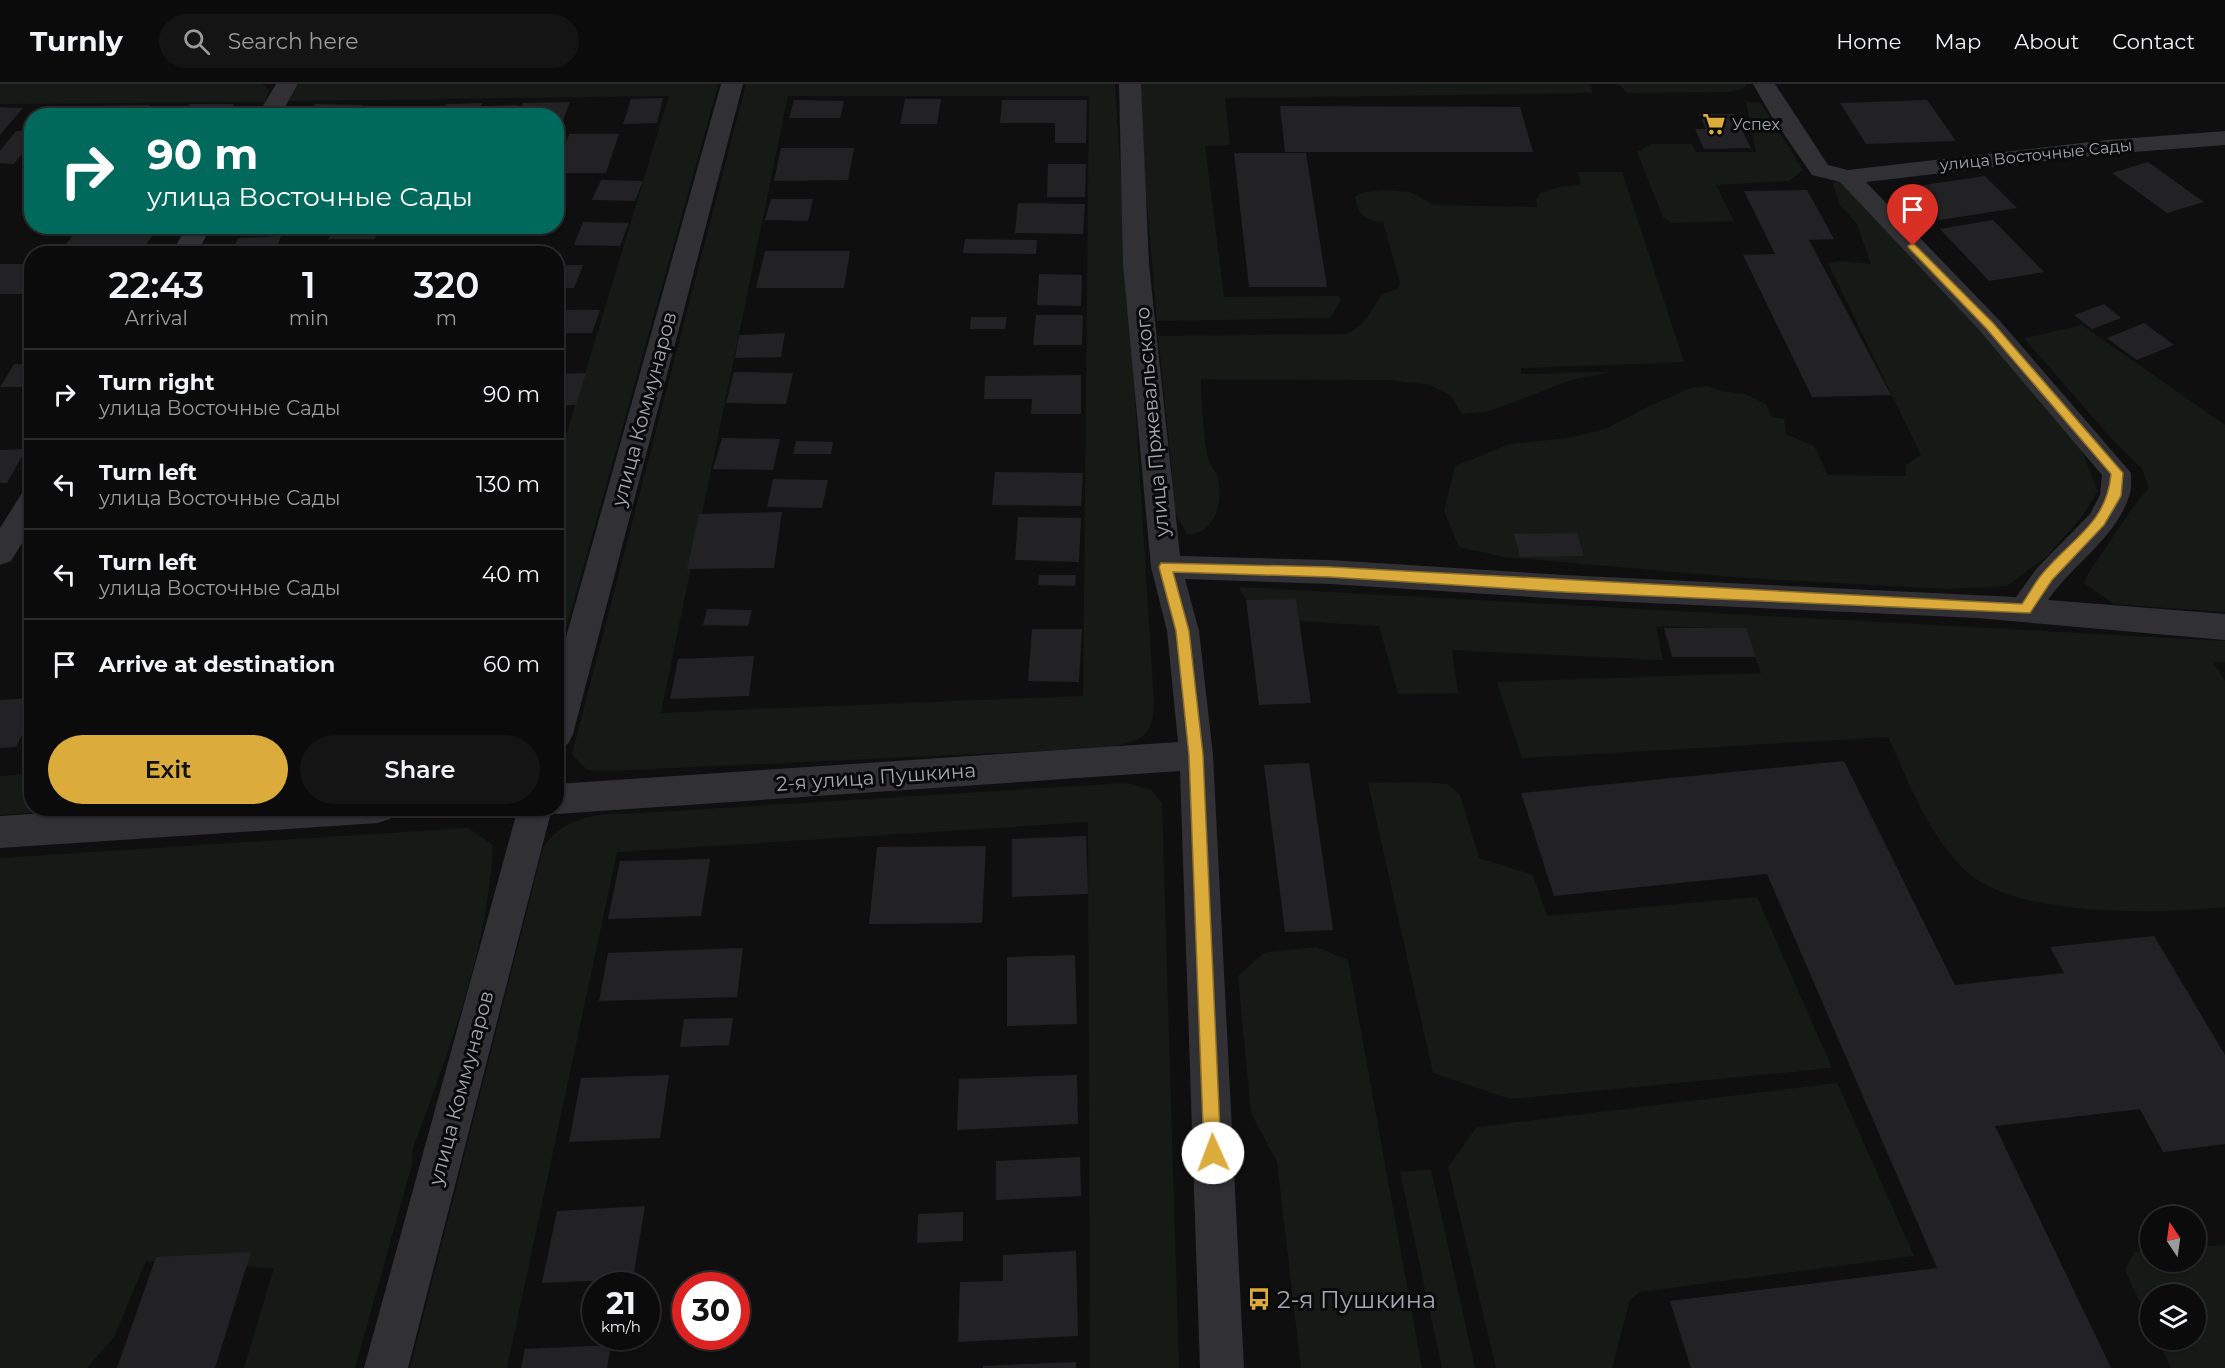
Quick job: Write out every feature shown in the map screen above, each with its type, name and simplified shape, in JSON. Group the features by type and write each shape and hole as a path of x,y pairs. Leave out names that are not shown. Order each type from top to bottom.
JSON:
{"street":[{"path":"273,108 287,84"},
{"name":"улица Коммунаров","path":"564,704 732,84"},
{"name":"улица Пржевальского","path":"1130,84 1136,264 1166,567 1182,631 1196,755 1222,1368"},
{"name":"улица Восточные Сады","path":"1764,84 1783,117 1820,170 1848,177 2107,147 2225,138"},
{"path":"1848,177 1990,326 2117,473 2115,496 2100,522 2048,576 2025,609"},
{"path":"0,553 24,514"},
{"path":"1166,567 1330,572 1564,587 2025,609 2225,627"},
{"name":"2-я улица Пушкина","path":"564,798 1196,755"},
{"path":"0,832 252,816"},
{"name":"улица Коммунаров","path":"386,1368 533,816"}],"shaded area":[{"path":"0,84 262,84 269,90 265,102 0,104"},
{"path":"299,84 716,84 718,86 564,636 564,443 669,96 289,101"},
{"path":"746,84 1115,84 1154,703 1151,725 1147,732 1135,741 1105,748 610,771 587,770 572,754","holes":["788,96 1089,96 1083,696 661,713"]},
{"path":"1141,84 1589,84 1593,93 1225,98 1230,145 1205,146 1224,297 1339,296 1341,300 1330,318 1157,321 1137,90"},
{"path":"1619,84 1746,84 1746,87 1731,92 1627,93"},
{"path":"1746,102 1761,103 1803,170 1789,181 1716,185 1734,221 1672,223 1663,217 1637,152 1652,144 1692,144 1696,152 1756,152"},
{"path":"1578,172 1622,172 1684,362 1521,368 1521,374 1611,372 1568,381 1490,411 1462,414 1451,396 1430,385 1388,380 1201,379 1207,451 1209,461 1217,476 1219,498 1215,516 1210,523 1196,533 1187,534 1169,503 1172,470 1158,336 1345,334 1362,323 1382,294 1398,289 1400,283 1383,222 1363,216 1355,196 1365,192 1385,190 1410,192 1433,205 1537,207 1536,200 1540,193 1560,187 1581,185"},
{"path":"1839,180 2074,432 2098,491 2081,518 2047,556 2007,586 1947,589 1746,578 1504,557 1459,547 1444,511 1455,466 1510,444 1568,438 1606,429 1649,406 1691,388 1708,386 1721,391 1745,394 1766,404 1771,417 1784,419 1786,434 1814,446 1828,475 1906,476 1906,465 1921,455 1828,263 1841,261 1871,264 1857,224 1840,205 1833,184"},
{"path":"2082,325 2225,425 2225,612 2114,604 2084,583 2133,507 2149,488 2142,469 2110,437 2024,338"},
{"path":"1239,587 2225,641 2225,662 2213,662 2225,681 2225,907 2164,911 2090,909 2053,905 2019,897 1989,886 1966,871 1930,825 1888,737 1522,758 1497,682 1761,673 1745,629 1656,626 1663,660 1452,650 1458,693 1398,694 1379,626 1299,621 1296,599 1246,600"},
{"path":"24,774 24,813 0,815 0,776"},
{"path":"1127,783 1151,790 1162,803 1179,1368 1090,1368 1088,822 617,852 507,1368 410,1368 543,848 558,831 579,820 602,815"},
{"path":"1368,783 1447,784 1460,795 1479,858 1533,875 1547,916 1757,897 1832,1068 1510,1099 1433,1073"},
{"path":"468,828 493,845 490,884 483,923 465,999 413,1148 412,1165 355,1368 244,1368 274,1268 146,1261 114,1337 87,1368 0,1368 0,858"},
{"path":"1316,947 1348,960 1422,1368 1301,1368 1277,1162 1251,1113 1238,976 1264,953"},
{"path":"1837,1083 1914,1256 1640,1292 1630,1300 1612,1368 1496,1368 1448,1167 1477,1127"},
{"path":"1431,1169 1475,1368 1442,1368 1400,1172"},
{"path":"2225,1245 2225,1368 2171,1368 2163,1350 2206,1350 2206,1284 2140,1284 2140,1302 2125,1270 2134,1252 2140,1252 2140,1272 2206,1272 2206,1246"}],"building":[{"path":"663,98 657,123 623,124 631,99"},
{"path":"905,99 941,99 937,124 900,124"},
{"path":"794,100 844,101 840,118 789,118"},
{"path":"1002,100 1087,100 1086,143 1055,143 1055,123 1000,123"},
{"path":"1927,100 1956,141 1866,144 1840,103"},
{"path":"570,102 564,118 564,108 521,108 523,103"},
{"path":"482,103 480,108 444,108 446,104"},
{"path":"190,104 234,104 231,108 187,108"},
{"path":"315,104 362,105 360,108 313,108"},
{"path":"149,105 147,108 93,108 94,106"},
{"path":"517,105 516,108 485,108 486,106"},
{"path":"1280,106 1520,107 1533,152 1285,152"},
{"path":"0,107 23,108 0,135"},
{"path":"1699,114 1734,114 1751,148 1704,149 1695,129 1706,129"},
{"path":"16,131 24,131 24,151 14,164 0,163 0,151"},
{"path":"569,134 619,134 606,173 564,173 564,149"},
{"path":"781,148 854,148 848,180 774,181"},
{"path":"1234,153 1306,153 1327,287 1249,287"},
{"path":"2148,162 2204,202 2167,213 2112,173"},
{"path":"1048,164 1086,164 1085,197 1047,197"},
{"path":"1985,176 2017,208 1940,220 1910,187"},
{"path":"601,180 643,181 635,201 592,200"},
{"path":"1807,190 1834,239 1809,240 1891,395 1812,397 1743,255 1775,254 1744,191"},
{"path":"771,199 813,199 808,221 765,220"},
{"path":"1018,203 1085,204 1083,234 1015,233"},
{"path":"1993,220 2044,272 1989,281 1940,229"},
{"path":"583,222 629,223 620,246 574,245"},
{"path":"74,234 154,234 145,246 65,246"},
{"path":"331,234 377,234 375,239 328,239"},
{"path":"281,236 277,246 234,246 238,238"},
{"path":"965,239 1037,240 1036,254 963,253"},
{"path":"765,251 850,251 844,288 756,288"},
{"path":"0,264 24,264 24,294 0,294"},
{"path":"564,265 583,265 574,288 564,288"},
{"path":"1039,274 1082,275 1081,306 1037,305"},
{"path":"2104,304 2121,318 2092,329 2074,315"},
{"path":"564,310 600,310 592,333 564,333"},
{"path":"1036,315 1083,315 1082,345 1033,345"},
{"path":"971,317 1007,317 1005,329 970,329"},
{"path":"2144,323 2174,345 2137,360 2107,338"},
{"path":"785,333 781,357 735,358 739,335"},
{"path":"14,364 24,365 24,387 0,387"},
{"path":"734,372 793,373 786,404 726,403"},
{"path":"586,373 576,405 564,405 564,374"},
{"path":"1081,375 1081,414 1031,414 1032,399 984,399 985,376"},
{"path":"722,438 780,439 773,470 713,469"},
{"path":"796,441 833,442 831,454 793,454"},
{"path":"24,449 7,483 0,483 0,450"},
{"path":"995,472 1083,473 1081,506 992,505"},
{"path":"773,479 828,480 822,508 767,507"},
{"path":"782,512 774,568 687,569 699,514"},
{"path":"1018,517 1081,518 1079,562 1015,560"},
{"path":"1577,533 1584,556 1520,557 1514,534"},
{"path":"1039,575 1076,575 1075,586 1038,585"},
{"path":"1296,599 1311,703 1259,705 1246,600"},
{"path":"707,609 752,610 748,626 703,625"},
{"path":"1664,628 1746,628 1756,657 1672,657"},
{"path":"1032,629 1082,629 1079,682 1028,681"},
{"path":"754,656 749,696 670,699 678,659"},
{"path":"24,698 24,730 16,747 0,748 0,700"},
{"path":"1844,761 1955,985 2064,973 2050,947 2154,936 2225,1055 2225,1144 2163,1152 2140,1109 1995,1126 2111,1368 1691,1368 1670,1301 1937,1268 1767,874 1554,896 1521,793"},
{"path":"1309,763 1333,930 1285,932 1264,765"},
{"path":"1086,836 1088,894 1012,897 1012,839"},
{"path":"986,846 982,923 869,924 877,847"},
{"path":"710,859 701,916 608,919 620,861"},
{"path":"743,948 737,997 599,1001 608,953"},
{"path":"1075,955 1077,1024 1007,1026 1007,957"},
{"path":"733,1018 729,1045 680,1047 684,1019"},
{"path":"669,1075 660,1138 569,1142 581,1078"},
{"path":"1077,1075 1078,1124 957,1130 959,1079"},
{"path":"1080,1157 1081,1196 996,1200 996,1161"},
{"path":"645,1206 634,1272 582,1272 582,1281 542,1283 557,1211"},
{"path":"963,1212 963,1241 917,1243 918,1214"},
{"path":"1076,1251 1078,1336 958,1342 960,1282 1003,1281 1003,1255"},
{"path":"251,1252 215,1368 117,1368 156,1257"},
{"path":"582,1346 582,1350 610,1350 607,1368 521,1368 525,1349"},
{"path":"1076,1362 1076,1368 983,1368 983,1366"}],"place":[{"name":"Успех","path":"1714,124"},
{"name":"2-я Пушкина","path":"1259,1299"}],"route":[{"path":"1213,1153 1196,755 1182,631 1166,567 1330,572 1564,587 2025,609 2048,576 2100,522 2115,496 2117,473 1990,326 1913,246"}]}
